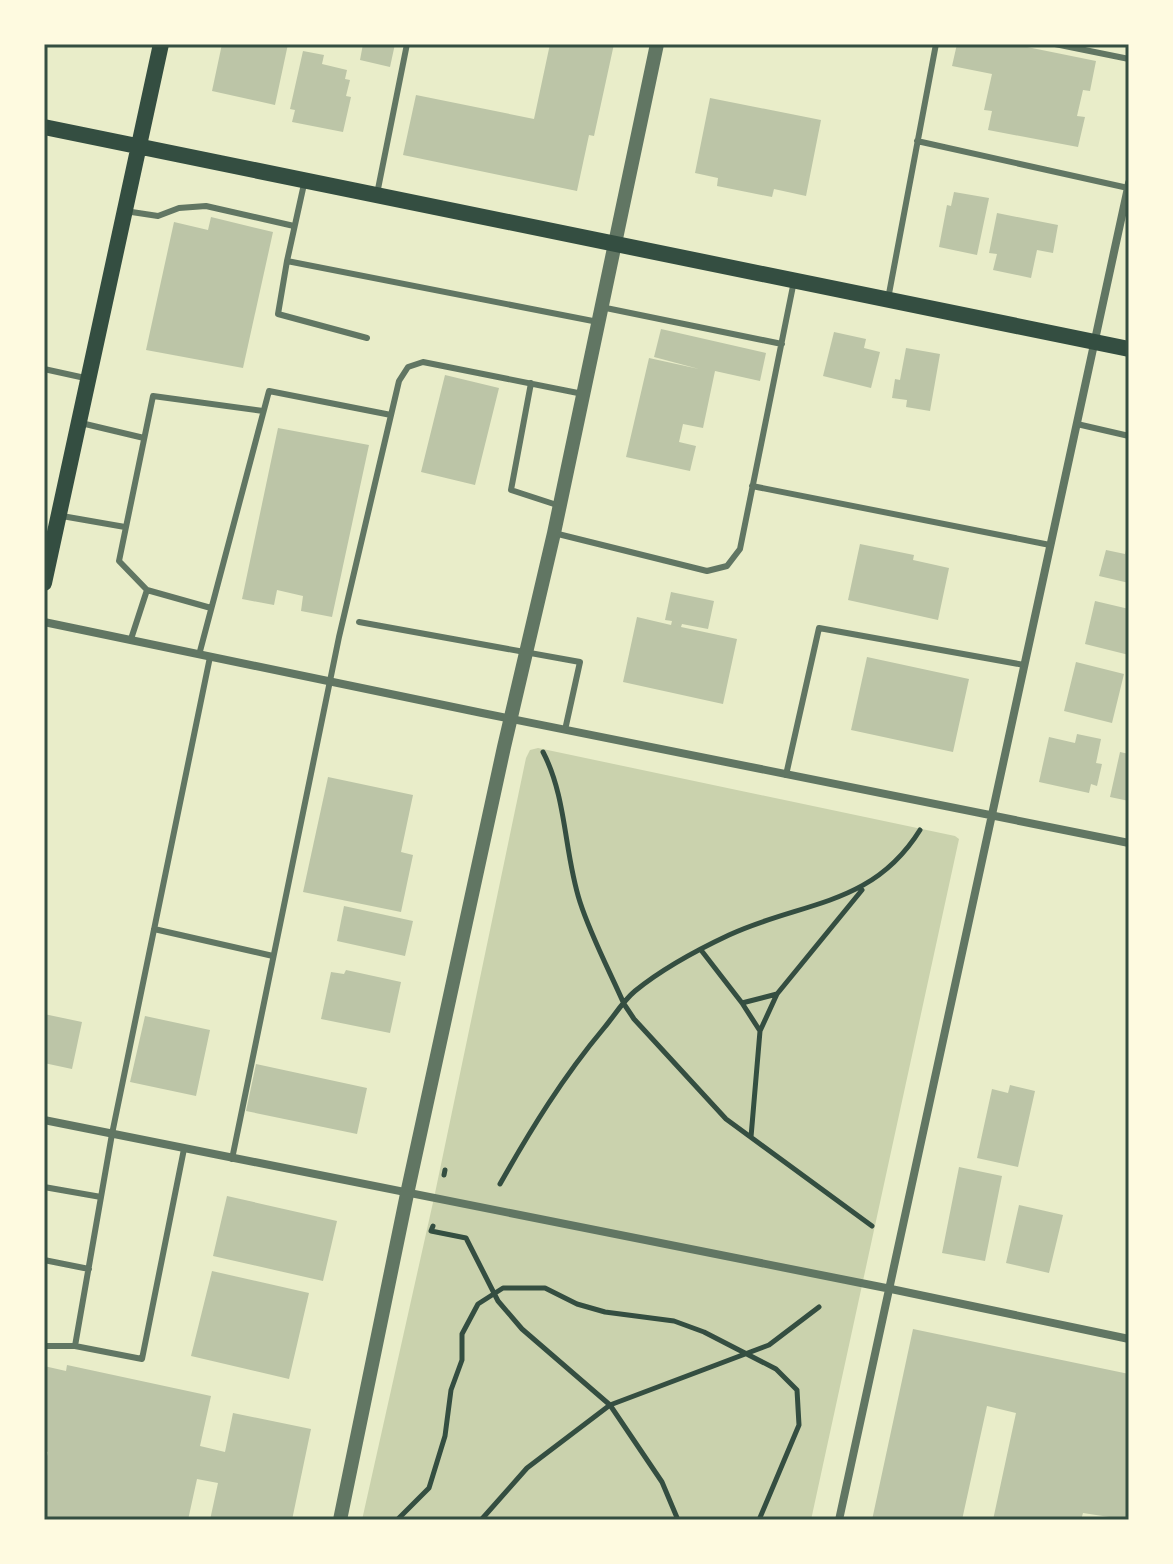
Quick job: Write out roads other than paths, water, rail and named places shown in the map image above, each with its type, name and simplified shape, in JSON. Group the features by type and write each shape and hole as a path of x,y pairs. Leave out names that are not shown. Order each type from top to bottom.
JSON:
{"main road":[{"path":"44,583 161,44"},
{"path":"44,127 1129,349"}],"street":[{"path":"340,1520 407,1194 560,506 657,44"},
{"path":"839,1520 1128,185"},
{"path":"44,622 1129,843"},
{"path":"44,1120 1129,1339"}],"lane":[{"path":"377,194 407,44"},
{"path":"888,299 936,44"},
{"path":"1055,44 1129,59"},
{"path":"917,141 1128,185"},
{"path":"305,180 278,314 367,338"},
{"path":"125,211 158,216 179,208 206,206 294,226"},
{"path":"287,261 782,344"},
{"path":"554,533 707,571 727,566 740,549 795,280"},
{"path":"232,1159 330,682 399,381 408,367 423,362 583,394"},
{"path":"44,369 88,379"},
{"path":"531,383 511,490 560,506"},
{"path":"199,655 269,391 391,415"},
{"path":"211,608 147,590 119,561 153,396 263,411"},
{"path":"79,423 144,438"},
{"path":"1077,424 1129,436"},
{"path":"752,486 1050,545"},
{"path":"58,515 125,527"},
{"path":"131,639 147,590"},
{"path":"359,622 580,662 565,730"},
{"path":"786,775 819,628 1024,665"},
{"path":"75,1346 112,1134 210,657"},
{"path":"154,929 273,956"},
{"path":"44,1346 75,1346 142,1359 184,1149"},
{"path":"44,1187 101,1197"},
{"path":"44,1260 89,1269"}]}
